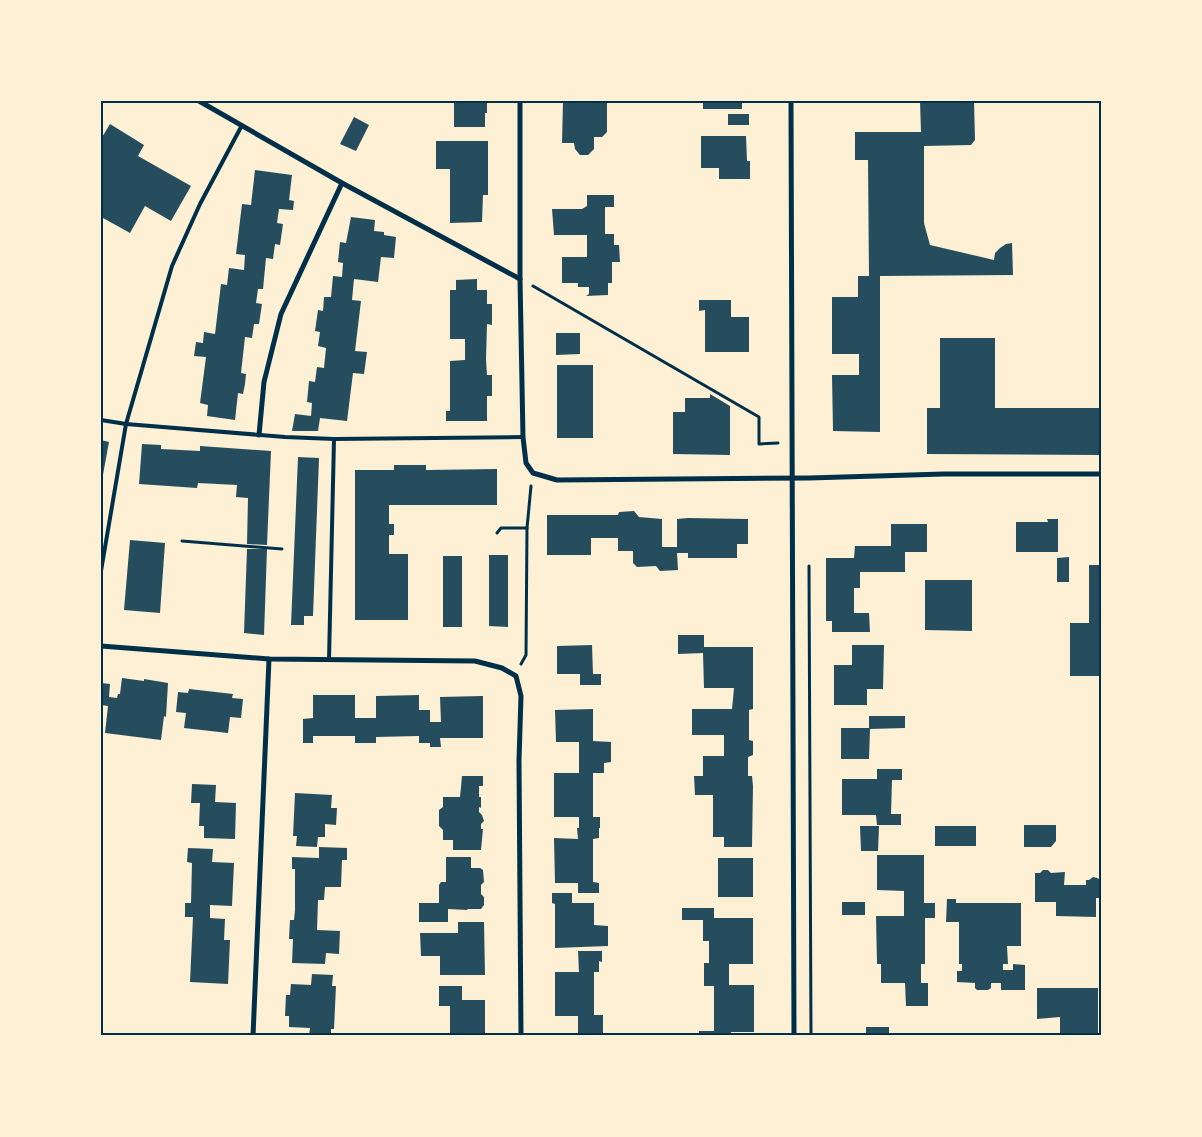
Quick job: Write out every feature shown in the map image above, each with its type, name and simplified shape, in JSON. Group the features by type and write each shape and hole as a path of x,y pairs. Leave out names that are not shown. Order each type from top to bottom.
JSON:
{"street":[{"path":"198,101 342,183 520,279"},
{"path":"520,101 520,279 523,437 526,463 533,473 557,480 791,478 944,474 1101,474"},
{"path":"791,101 794,1036"},
{"path":"259,435 264,382 281,314 342,183"},
{"path":"101,646 269,659 475,661 502,668 516,676 521,696 519,760 521,1036"},
{"path":"253,1036 269,659"}],"lane":[{"path":"101,571 126,424 172,266 200,204 242,127"},
{"path":"101,420 126,424 259,435 334,439 523,437"},
{"path":"329,660 334,439"}],"path":[{"path":"520,279 759,418 760,444 791,443"},
{"path":"516,676 526,655 527,528 533,473"},
{"path":"497,533 502,528 527,528"},
{"path":"182,541 282,549"}],"building":[{"path":"454,101 487,101 485,127 454,127"},
{"path":"563,101 607,101 607,132 602,137 594,137 594,149 588,155 580,155 575,149 574,143 562,143"},
{"path":"703,101 742,101 742,109 703,109"},
{"path":"920,101 974,101 975,140 971,145 924,146 924,223 930,245 994,260 995,253 1000,248 1012,243 1013,275 880,276 880,432 833,431 832,375 859,375 859,354 832,354 832,297 858,297 858,276 869,276 868,160 855,160 855,132 921,132"},
{"path":"728,114 749,114 749,125 728,125"},
{"path":"354,117 369,125 356,151 340,144"},
{"path":"110,124 144,145 138,156 191,186 171,221 145,206 130,233 103,218 101,222 101,139"},
{"path":"701,136 746,136 747,161 750,161 750,179 719,179 719,168 701,168"},
{"path":"436,141 488,141 488,195 483,195 482,222 450,223 450,169 436,169"},
{"path":"255,170 292,175 289,200 294,201 293,210 279,209 277,223 283,224 280,245 275,244 273,259 266,258 263,289 258,289 256,303 262,304 259,324 254,324 252,338 245,337 241,373 246,374 245,384 243,394 238,393 235,420 207,416 208,405 200,403 206,357 194,356 196,342 203,343 204,332 215,334 221,284 227,285 229,268 244,270 245,255 236,254 242,204 251,205"},
{"path":"587,195 614,195 614,207 605,207 605,234 614,234 614,245 619,245 620,262 612,262 612,283 608,283 608,295 586,296 589,294 589,287 578,287 578,283 562,283 562,257 587,257 587,235 554,235 552,209 582,209 587,206"},
{"path":"351,217 375,220 374,231 384,232 384,235 396,237 394,258 381,257 378,282 354,279 352,300 361,301 355,351 367,352 364,374 353,373 347,421 320,418 318,431 292,431 295,414 311,416 312,403 307,402 309,381 315,382 317,367 324,368 326,348 318,346 320,332 315,331 318,310 323,311 324,297 331,297 333,276 342,277 343,263 338,262 340,242 346,243"},
{"path":"477,279 477,290 487,290 487,304 492,304 492,325 487,324 487,375 492,375 492,396 487,396 487,421 446,421 446,411 450,411 450,361 465,360 465,339 450,339 450,290 456,290 456,280"},
{"path":"699,300 731,300 731,317 749,317 749,352 705,352 705,310 699,311"},
{"path":"556,333 580,333 580,354 556,355"},
{"path":"940,338 995,338 995,408 1101,408 1101,455 927,454 927,408 940,408"},
{"path":"557,365 593,365 593,438 557,438"},
{"path":"710,394 730,406 730,455 673,454 673,412 685,412 685,398 710,398"},
{"path":"101,440 109,442 102,480 101,480"},
{"path":"142,444 161,445 161,449 200,451 200,446 271,451 267,545 247,544 248,498 236,497 237,485 198,483 197,488 139,484"},
{"path":"298,457 319,458 313,616 304,616 304,625 291,625"},
{"path":"394,465 426,465 426,470 497,469 497,505 389,505 389,524 394,524 394,535 389,535 389,554 408,554 408,620 355,620 355,470 394,470"},
{"path":"634,511 639,517 662,519 662,547 677,547 677,519 688,518 748,519 748,544 737,544 737,558 688,558 688,553 677,553 678,570 660,571 656,566 637,567 633,563 633,551 618,551 618,538 591,538 591,555 547,555 547,515 618,515 619,512"},
{"path":"1047,519 1058,519 1058,552 1016,552 1016,522 1048,522"},
{"path":"891,524 927,524 927,552 905,552 905,572 860,572 860,588 854,588 854,613 869,613 870,632 832,632 832,621 826,621 826,558 854,558 855,546 891,546"},
{"path":"130,540 165,543 160,613 124,610"},
{"path":"247,549 267,549 264,635 244,633"},
{"path":"489,555 508,555 508,627 489,626"},
{"path":"443,556 462,556 462,627 443,627"},
{"path":"1069,557 1069,582 1057,582 1057,558"},
{"path":"1089,565 1101,565 1101,676 1070,676 1070,623 1089,623"},
{"path":"925,580 972,580 972,631 925,630"},
{"path":"678,635 704,635 704,647 753,647 753,709 749,710 749,740 753,741 753,755 748,757 748,776 752,776 753,786 752,847 724,847 724,837 713,837 713,795 695,795 694,776 703,776 703,756 724,756 724,735 692,735 692,709 732,709 734,688 704,688 703,653 678,654"},
{"path":"592,645 593,674 601,674 601,685 580,685 580,674 557,674 557,646"},
{"path":"852,645 884,645 883,689 867,689 867,705 834,705 834,665 852,665"},
{"path":"122,678 168,683 166,717 164,716 161,740 105,733 108,706 101,705 101,683 110,684 109,697 117,698 118,694 120,694"},
{"path":"189,689 233,694 232,698 243,699 241,718 230,717 228,733 184,728 186,713 176,712 178,692 188,693"},
{"path":"313,695 355,695 355,718 376,718 376,696 419,695 419,710 430,710 430,722 441,722 440,697 483,696 483,738 440,738 441,747 430,747 430,743 419,743 419,736 376,737 376,743 355,743 355,736 313,736 313,743 303,743 303,719 313,718"},
{"path":"593,709 593,741 611,742 611,762 604,763 604,773 593,773 593,817 600,817 600,828 599,838 593,839 593,882 599,883 599,893 578,893 578,883 555,883 554,838 578,839 579,817 554,817 554,773 579,773 579,742 556,742 555,710"},
{"path":"869,716 905,716 905,728 870,729 869,759 841,759 841,728 869,728"},
{"path":"877,769 902,769 902,780 892,780 891,814 901,814 901,825 877,825 876,815 842,815 842,779 877,779"},
{"path":"462,776 483,776 483,786 479,786 481,808 479,807 479,812 484,821 481,824 481,829 483,829 481,850 453,850 453,840 443,840 443,830 439,826 439,810 443,807 443,797 460,797"},
{"path":"192,784 216,785 215,802 236,803 235,839 204,838 204,826 199,826 200,803 191,803"},
{"path":"295,793 332,795 331,808 337,808 336,825 325,824 325,837 318,837 317,847 296,846 297,836 293,836"},
{"path":"1024,825 1056,825 1056,841 1051,847 1024,847"},
{"path":"860,826 879,826 878,851 861,851"},
{"path":"935,826 976,826 976,846 935,846"},
{"path":"319,847 347,848 347,860 342,860 341,887 325,887 324,900 318,900 317,930 340,931 339,954 326,953 325,964 292,963 293,939 289,939 290,920 294,920 295,910 295,869 292,869 292,857 319,858"},
{"path":"188,848 213,849 212,862 234,863 232,906 210,905 210,918 225,919 224,940 230,940 228,984 190,982 193,917 185,917 185,903 191,903 192,863 187,862"},
{"path":"877,855 924,855 924,903 935,903 935,918 925,918 925,964 921,964 921,983 928,983 928,1006 906,1006 905,983 881,983 881,964 877,964 876,916 904,916 904,891 877,890"},
{"path":"446,857 471,857 471,868 483,870 484,882 481,885 481,894 484,897 484,905 481,909 448,909 448,922 419,922 419,903 439,903 439,885 441,882 446,882"},
{"path":"718,858 753,858 753,897 718,897"},
{"path":"1043,870 1048,870 1051,873 1065,872 1064,885 1086,885 1086,880 1093,877 1101,880 1101,898 1096,898 1096,917 1056,916 1056,902 1035,902 1035,873 1040,873"},
{"path":"552,893 572,893 572,903 594,903 594,925 608,926 608,946 555,948 555,904 552,903"},
{"path":"947,899 956,899 956,903 1021,903 1021,946 1007,946 1008,964 1003,964 1003,970 1013,970 1013,964 1025,965 1025,990 1001,990 1001,983 991,983 991,988 988,990 977,990 975,983 957,982 957,971 962,971 962,964 959,964 959,922 946,922"},
{"path":"842,902 865,902 865,915 842,915"},
{"path":"682,908 714,908 714,918 753,918 753,964 729,964 729,985 754,985 754,1032 731,1032 730,1036 699,1036 699,1031 714,1031 714,986 704,986 704,963 709,963 709,941 703,941 703,920 682,920"},
{"path":"458,922 484,922 485,975 440,975 440,956 421,956 420,933 458,933"},
{"path":"578,951 602,951 602,962 599,961 599,972 594,972 594,1015 603,1015 603,1036 578,1036 578,1016 555,1016 555,972 579,972"},
{"path":"312,974 333,975 332,986 336,986 334,1029 331,1029 331,1036 309,1036 310,1028 289,1027 289,1016 285,1016 286,995 290,995 291,984 311,985"},
{"path":"439,986 462,986 462,1000 485,1000 485,1036 450,1036 450,1006 439,1006"},
{"path":"1037,988 1098,988 1098,1036 1060,1036 1060,1017 1037,1019"},
{"path":"866,1027 889,1027 889,1036 866,1036"}]}
